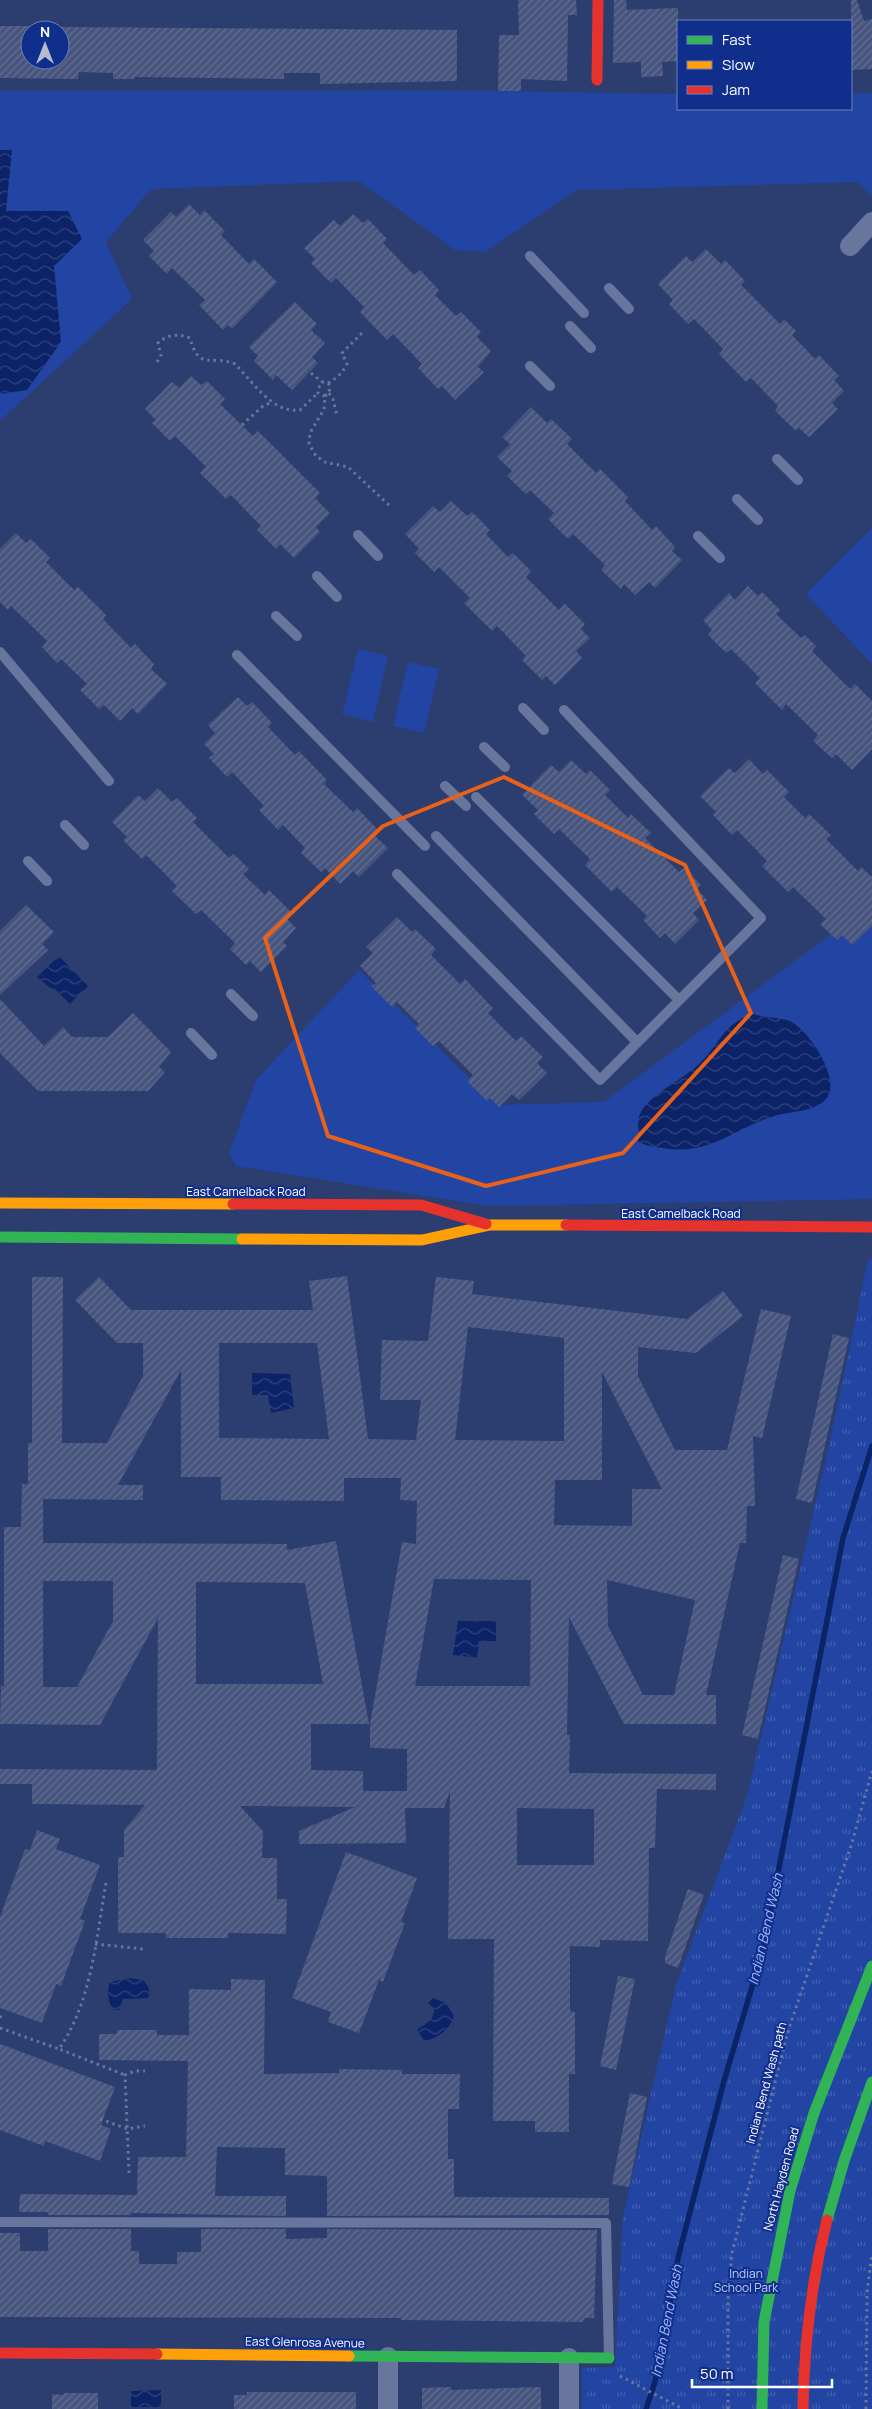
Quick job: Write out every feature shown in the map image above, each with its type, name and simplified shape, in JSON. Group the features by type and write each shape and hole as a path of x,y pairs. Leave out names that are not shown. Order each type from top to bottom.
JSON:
{"main road":[{"path":"597,80 598,0"},
{"name":"East Camelback Road","path":"0,1203 421,1205 490,1225"},
{"name":"East Camelback Road","path":"0,1237 422,1240 490,1225 872,1227"},
{"name":"North Hayden Road","path":"762,2409 764,2322 790,2191 814,2114 872,1966"},
{"path":"803,2409 807,2330 818,2255 836,2181 872,2082"},
{"name":"East Glenrosa Avenue","path":"0,2353 609,2358"}],"street":[{"path":"850,246 872,222"},
{"path":"388,2357 388,2409"},
{"path":"569,2358 569,2409"}],"lane":[{"path":"530,256 584,313"},
{"path":"609,288 629,309"},
{"path":"570,326 590,348"},
{"path":"530,366 550,386"},
{"path":"777,459 798,480"},
{"path":"737,499 758,520"},
{"path":"358,536 378,556"},
{"path":"698,536 720,558"},
{"path":"317,576 337,597"},
{"path":"276,616 297,636"},
{"path":"0,652 109,781"},
{"path":"237,655 426,846"},
{"path":"523,708 544,730"},
{"path":"397,874 600,1080 761,918 564,710"},
{"path":"484,746 505,767"},
{"path":"444,786 466,806"},
{"path":"476,797 679,1000"},
{"path":"64,825 84,845"},
{"path":"436,836 637,1042"},
{"path":"28,861 47,881"},
{"path":"231,994 253,1016"},
{"path":"191,1033 212,1056"},
{"path":"0,2222 606,2223 609,2358"}],"path":[{"path":"311,373 322,382 328,383 335,379 347,364 342,352 362,334"},
{"path":"157,362 162,355 158,342 165,336 183,335 190,338 193,350 204,361 228,361 235,364 272,402 284,410 300,410 318,393 322,382"},
{"path":"328,383 330,386 329,393 333,399 337,416"},
{"path":"318,393 325,396"},
{"path":"329,393 325,396 324,409 310,433 309,444 316,456 325,462 348,467 389,505"},
{"path":"242,425 263,406 272,402"},
{"name":"Indian Bend Wash path","path":"728,2409 728,2299 732,2252 788,2031 852,1846 872,1771"},
{"path":"59,2049 72,2030 91,1972 106,1883"},
{"path":"95,1944 143,1949"},
{"path":"0,2028 125,2075 135,2071 145,2071"},
{"path":"125,2075 129,2173"},
{"path":"100,2119 128,2129 145,2126"},
{"path":"866,2409 867,2292 872,2253"},
{"path":"609,2358 615,2372 624,2380 684,2409"}],"highlighted area":[{"path":"504,777 685,865 751,1013 623,1153 486,1186 328,1136 265,938 383,826"}],"green space":[{"path":"0,91 486,91 677,94 677,110 852,110 852,93 872,93 872,196 858,182 577,190 485,252 455,250 359,181 151,189 106,242 132,299 0,421"},
{"path":"872,528 872,664 806,594"},
{"path":"358,649 388,656 373,722 342,714"},
{"path":"408,662 439,669 424,733 393,726"},
{"path":"872,904 872,1199 488,1206 236,1166 229,1154 256,1080 359,970 497,1105 604,1102"},
{"name":"Indian School Park","path":"868,1259 872,1259 872,2409 582,2409 582,2368 615,2367 623,2216 676,1985 748,1793 833,1428"}],"water":[{"path":"0,150 12,150 6,211 68,211 82,239 54,266 61,342 27,390 0,394"},
{"path":"59,956 88,986 70,1004 55,989 50,988 37,977"},
{"path":"753,1014 790,1021 798,1026 815,1046 827,1070 830,1082 829,1093 824,1101 808,1109 763,1120 723,1139 695,1148 680,1150 660,1148 638,1141 640,1136 639,1117 644,1107 698,1065 735,1023"},
{"path":"252,1373 290,1374 294,1408 271,1413 268,1395 252,1395"},
{"path":"458,1621 496,1621 496,1641 479,1641 477,1658 453,1655"},
{"path":"129,1978 143,1980 149,1989 148,1998 123,1999 119,2010 113,2010 108,1996 110,1982"},
{"path":"433,1998 446,2003 454,2016 450,2025 442,2033 429,2040 424,2040 418,2029 433,2016 434,2009 428,2003"},
{"path":"161,2390 161,2407 131,2407 131,2391"}],"building":[{"path":"518,0 576,0 577,15 568,15 567,81 521,79 521,91 498,91 499,35 519,35"},
{"path":"614,0 626,0 627,10 678,8 677,61 662,62 663,76 641,77 641,62 613,63"},
{"path":"851,0 857,0 864,21 872,19 872,69 852,70"},
{"path":"0,26 20,26 20,70 70,70 70,27 457,30 457,81 320,84 320,73 284,73 284,79 135,77 134,79 113,79 113,73 79,72 78,79 0,78"},
{"path":"189,204 200,215 204,210 225,231 221,235 249,264 254,259 277,282 232,329 228,325 223,330 199,305 205,300 172,268 167,274 149,256 154,251 143,240 171,212 176,217"},
{"path":"353,214 363,223 368,219 387,239 383,243 414,275 420,270 439,290 435,295 456,316 461,312 481,332 477,337 491,351 478,367 484,372 455,400 442,386 438,389 418,368 422,364 393,334 387,340 360,312 364,307 336,278 331,283 311,263 315,259 304,248 334,220 340,226"},
{"path":"706,249 721,264 725,260 745,281 741,285 780,324 784,319 796,331 792,335 815,359 819,355 839,376 834,380 844,391 832,403 838,409 809,437 799,428 796,431 775,411 778,406 751,378 746,382 719,354 723,349 694,319 688,324 669,304 673,300 658,284 686,256 692,262"},
{"path":"295,302 317,324 311,330 325,343 312,357 318,363 292,390 276,375 273,380 254,361 258,356 249,347"},
{"path":"191,376 201,385 207,381 225,399 220,404 253,436 258,431 320,493 315,498 330,513 316,527 320,532 294,558 280,544 276,549 257,530 261,526 231,495 226,499 200,473 206,467 175,436 170,441 152,423 156,420 145,409 172,382 179,388"},
{"path":"531,407 547,423 551,419 572,439 567,444 596,473 600,469 628,497 625,501 652,530 656,526 675,547 672,551 682,560 655,588 649,582 635,595 624,584 621,589 601,570 605,565 573,534 568,539 548,519 554,513 530,490 526,494 507,476 512,471 497,457 510,444 502,437"},
{"path":"451,501 467,516 472,512 490,530 486,534 508,557 513,553 531,571 526,577 559,610 565,604 585,624 581,629 590,638 576,651 582,658 555,685 546,676 542,680 522,660 526,656 497,626 492,631 464,603 470,598 439,567 434,572 415,553 419,549 405,534 433,506 440,512"},
{"path":"16,533 26,543 31,539 50,558 46,562 74,590 78,587 106,615 103,619 131,648 135,644 154,664 151,669 167,684 138,714 132,708 120,721 104,705 99,709 80,690 87,684 61,659 57,663 42,647 47,641 11,606 8,610 0,602 0,549"},
{"path":"748,586 758,596 762,592 780,610 776,614 801,638 805,635 816,646 812,651 850,689 855,684 872,701 872,749 852,770 836,754 832,758 813,741 818,735 786,704 782,710 755,683 760,678 731,649 726,653 708,635 712,630 703,620 729,593 735,600"},
{"path":"238,697 247,706 252,702 272,723 268,727 295,755 299,751 327,780 324,784 353,812 357,808 378,830 374,835 388,848 359,877 353,871 340,884 325,868 321,872 301,853 305,848 283,825 278,830 259,810 264,806 232,772 227,777 209,758 214,754 204,744 215,733 208,725"},
{"path":"749,759 763,774 767,770 789,792 784,797 805,818 809,814 831,835 826,839 858,871 861,867 872,877 872,926 852,945 842,935 837,940 820,924 826,919 793,887 788,892 762,866 767,861 737,830 732,835 713,815 716,812 700,796 729,768 735,773"},
{"path":"571,760 586,774 590,770 610,790 605,795 628,818 631,814 651,833 645,838 679,872 684,868 701,885 697,889 707,900 693,913 699,920 675,944 665,933 660,938 643,920 647,916 617,887 612,892 585,865 590,859 559,829 554,834 534,814 538,810 522,795 551,765 559,772"},
{"path":"158,788 172,802 177,798 197,818 193,822 229,858 234,854 249,869 243,874 265,895 269,890 292,913 287,919 296,928 283,942 287,946 261,972 250,961 246,965 230,949 235,943 201,910 196,914 172,891 177,886 146,855 142,859 123,840 127,837 112,822 138,795 145,801"},
{"path":"26,905 54,932 42,944 48,950 0,995 0,931"},
{"path":"397,917 412,932 415,929 436,949 431,955 460,984 465,979 493,1008 488,1013 516,1041 521,1036 543,1057 537,1063 547,1073 519,1100 512,1094 499,1107 490,1098 487,1101 467,1081 473,1075 439,1041 433,1046 415,1028 419,1024 397,1002 392,1007 371,986 376,983 360,966 373,953 366,947"},
{"path":"0,999 44,1046 63,1027 72,1037 108,1037 133,1013 171,1052 159,1067 165,1072 148,1091 38,1091 0,1053"},
{"path":"347,1276 368,1439 416,1440 421,1400 380,1400 382,1340 428,1341 436,1277 474,1281 472,1294 687,1319 723,1291 743,1316 696,1353 638,1347 638,1376 675,1450 727,1450 761,1309 791,1316 762,1438 753,1436 755,1506 747,1506 746,1543 740,1543 706,1695 716,1695 716,1724 624,1724 569,1617 567,1735 570,1735 569,1773 716,1774 716,1790 657,1789 655,1848 649,1848 648,1941 600,1940 600,1947 570,1946 570,2011 575,2012 575,2074 569,2074 569,2132 535,2132 535,2121 493,2121 494,1939 448,1939 450,1791 444,1808 405,1808 406,1843 299,1844 299,1831 355,1807 240,1806 263,1831 262,1858 277,1858 277,1899 287,1899 286,1934 228,1933 228,1938 166,1938 166,1933 118,1933 118,1857 124,1857 124,1830 145,1805 32,1804 32,1784 0,1784 0,1769 157,1770 158,1618 100,1725 0,1724 1,1686 4,1686 4,1527 21,1527 22,1484 28,1484 28,1443 32,1443 32,1277 63,1277 62,1443 107,1443 143,1376 143,1343 117,1343 75,1300 99,1277 131,1310 313,1310 309,1281","holes":["468,1327 564,1338 564,1441 455,1440","219,1343 317,1343 329,1439 219,1438","181,1370 181,1477 221,1477 221,1500 344,1501 344,1478 401,1478 400,1500 417,1501 416,1544 402,1542 370,1724 370,1748 407,1749 407,1791 363,1791 363,1771 311,1770 311,1724 369,1724 336,1541 287,1550 287,1544 43,1543 43,1499 143,1500 143,1485 118,1485","602,1372 662,1489 632,1489 632,1526 554,1525 555,1480 602,1480","434,1579 531,1580 530,1686 415,1686","607,1580 695,1600 674,1695 643,1695 608,1626","43,1581 113,1581 113,1621 77,1687 43,1687","196,1582 305,1583 323,1684 196,1684","517,1808 594,1809 594,1865 517,1865"]},
{"path":"833,1334 849,1338 812,1503 796,1499"},
{"path":"783,1555 799,1559 758,1739 742,1735"},
{"path":"37,1830 60,1839 56,1849 100,1865 80,1919 85,1921 61,1986 56,1984 42,2023 0,2008 0,1917 25,1849 30,1850"},
{"path":"346,1852 417,1878 401,1922 405,1923 383,1982 379,1980 359,2033 328,2022 331,2012 292,1998"},
{"path":"688,1889 704,1895 678,1968 665,1963 665,1957"},
{"path":"618,1976 635,1979 616,2070 600,2066"},
{"path":"231,1979 265,1980 264,2074 339,2073 339,2069 402,2070 402,2074 460,2074 459,2109 448,2109 448,2159 454,2159 454,2197 609,2198 609,2215 327,2216 327,2176 285,2175 285,2148 217,2147 215,2196 286,2196 286,2216 131,2213 131,2215 48,2215 48,2212 19,2212 20,2194 137,2195 138,2157 186,2157 188,2061 99,2060 99,2034 117,2034 117,2030 157,2030 157,2035 189,2035 189,1989 231,1990"},
{"path":"0,2044 115,2087 101,2125 111,2129 100,2161 45,2141 44,2146 0,2130"},
{"path":"630,2093 647,2097 629,2187 612,2184"},
{"path":"48,2229 131,2229 131,2251 139,2251 139,2264 177,2264 177,2252 201,2252 201,2229 286,2229 286,2239 327,2238 327,2229 597,2230 594,2318 585,2318 582,2322 401,2320 401,2318 0,2317 0,2233 20,2233 20,2251 48,2251"},
{"path":"451,2387 451,2390 541,2387 541,2409 422,2409 422,2388"},
{"path":"247,2392 356,2392 356,2409 234,2409 234,2395 247,2395"},
{"path":"64,2393 98,2393 98,2409 52,2409 52,2394 63,2395"}],"waterway":[{"name":"Indian Bend Wash","path":"646,2409 655,2382 678,2258 724,2081 763,1950 843,1538 872,1446"}],"traffic: fast":[{"path":"0,1237 242,1239"},
{"path":"762,2409 764,2322 790,2191 814,2113 872,1966"},
{"path":"827,2220 844,2161 872,2082"},
{"path":"349,2356 609,2358"}],"traffic: slow":[{"path":"0,1203 233,1204"},
{"path":"242,1239 422,1240 490,1225 566,1225"},
{"path":"157,2354 349,2356"}],"traffic: jam":[{"path":"597,80 598,0"},
{"path":"233,1204 421,1205 486,1224"},
{"path":"566,1225 872,1227"},
{"path":"803,2409 809,2314 827,2220"},
{"path":"0,2353 157,2354"}]}
